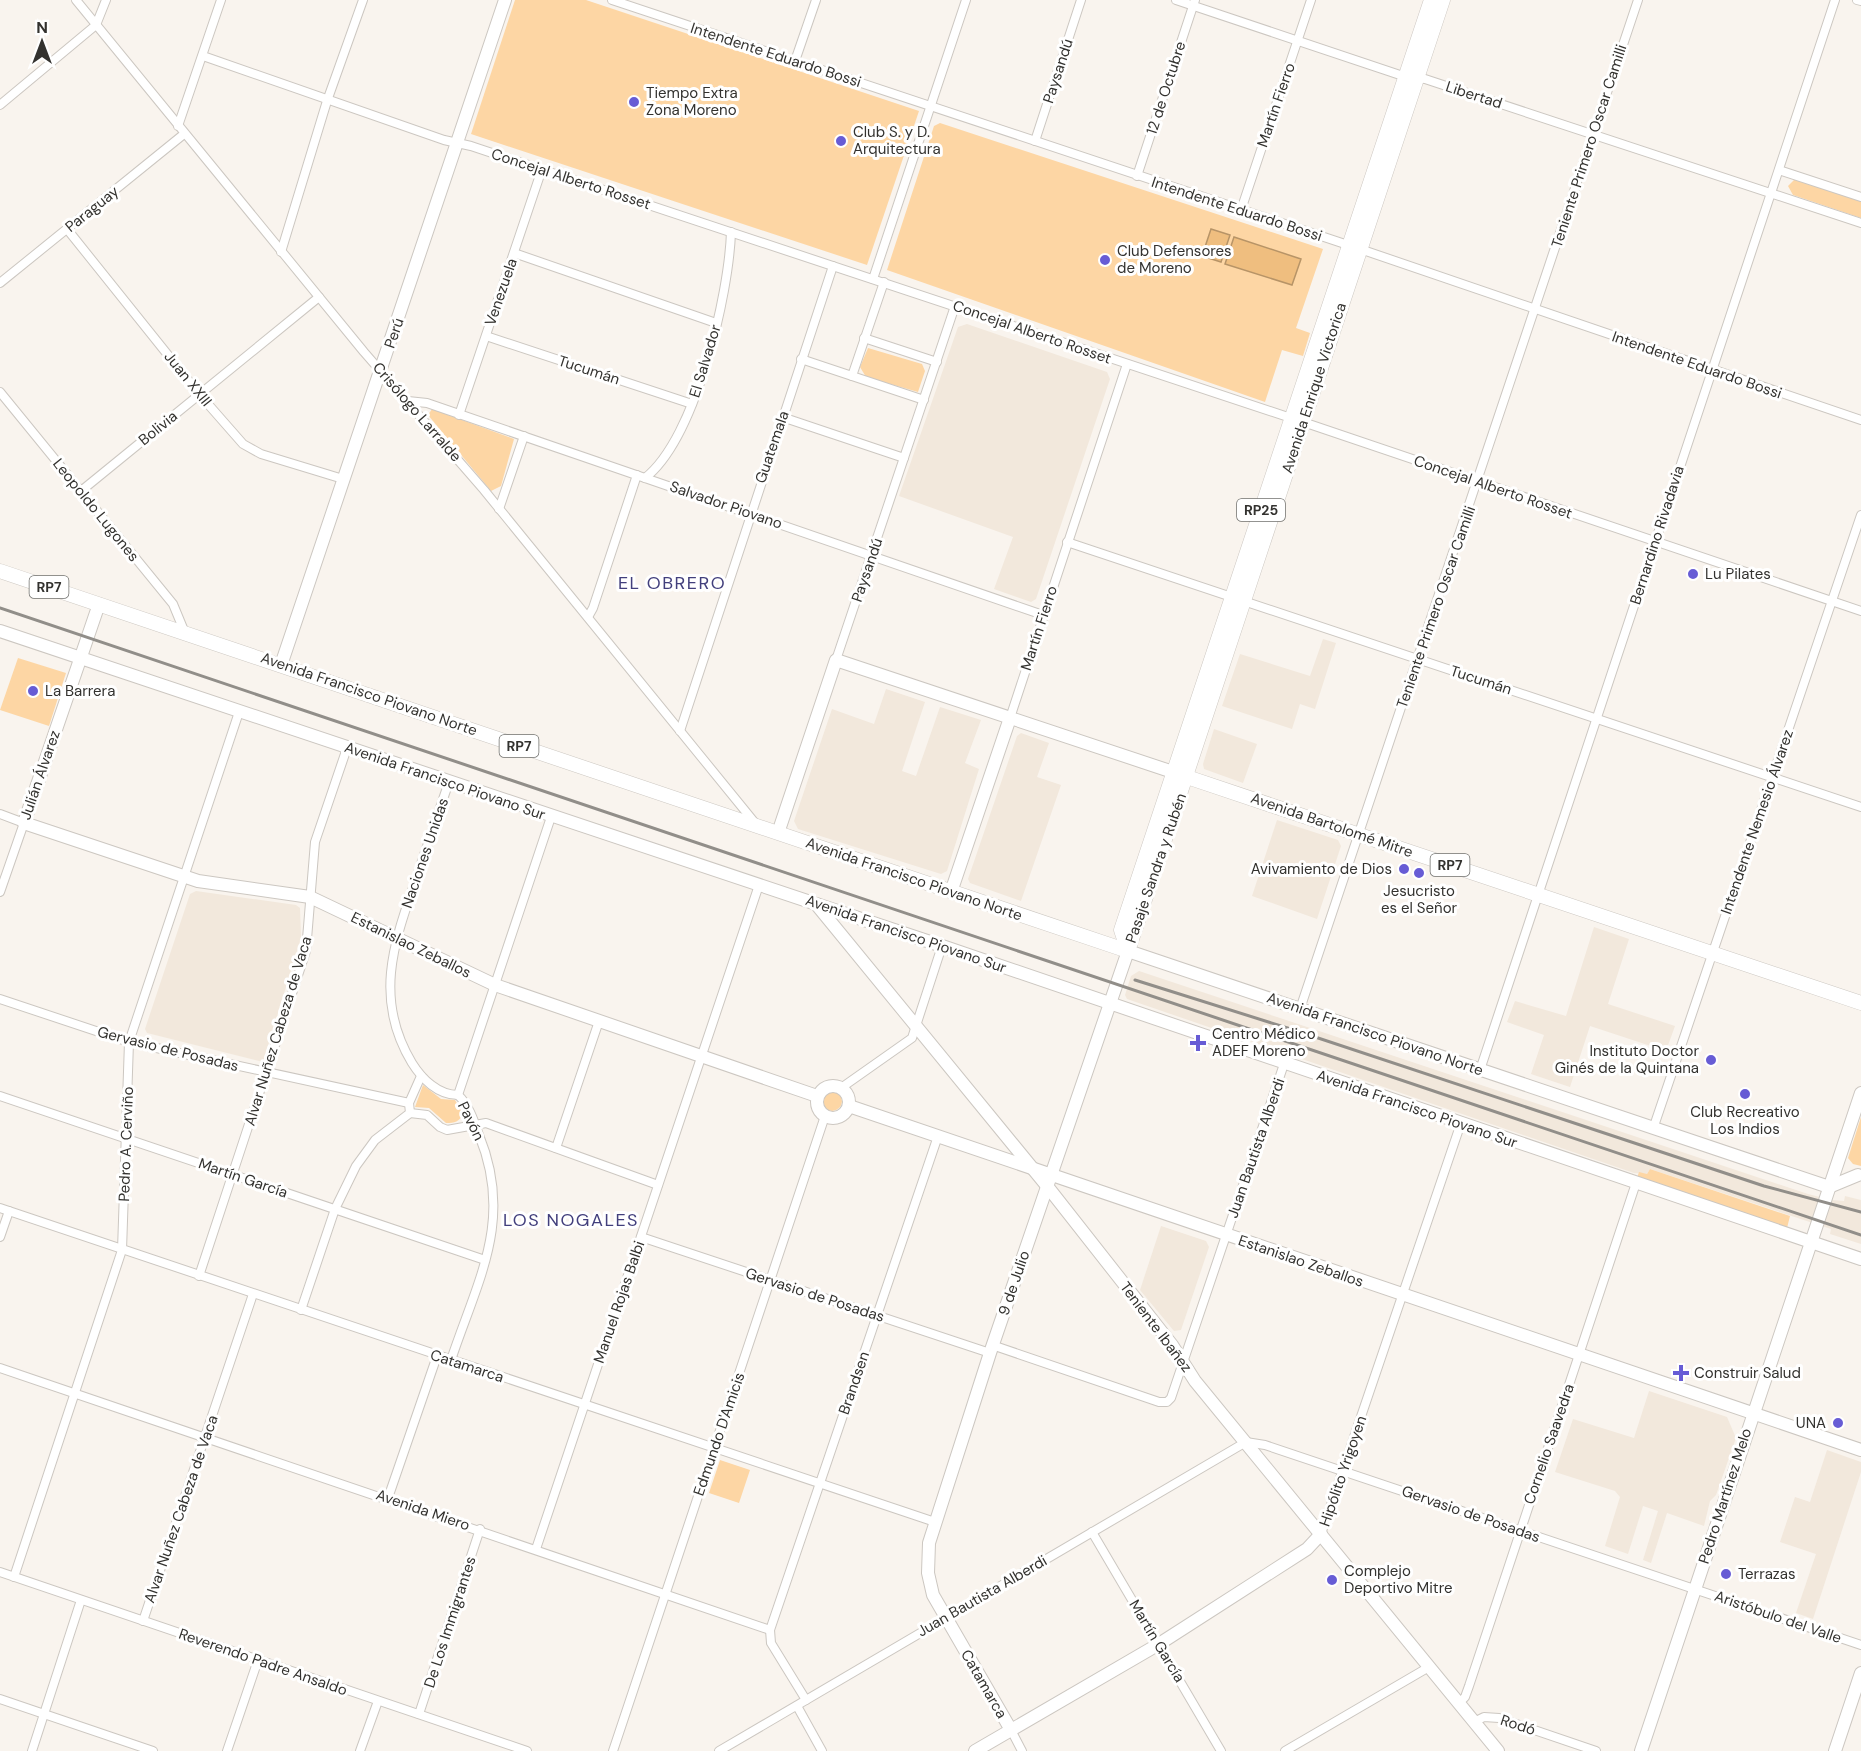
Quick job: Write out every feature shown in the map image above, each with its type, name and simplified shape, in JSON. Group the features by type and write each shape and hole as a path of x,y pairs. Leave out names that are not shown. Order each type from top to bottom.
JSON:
{"main road":[{"name":"Avenida Enrique Victorica","path":"1412,77 1431,0"},
{"name":"Avenida Enrique Victorica","path":"1173,772 1237,600 1412,77 1443,0"},
{"name":"Avenida Francisco Piovano Norte","path":"0,571 1128,951"},
{"name":"Avenida Enrique Victorica","path":"1187,777 1237,600"},
{"name":"Avenida Bartolomé Mitre","path":"1173,772 1861,1003"},
{"name":"Pasaje Sandra y Rubén","path":"1128,951 1121,930 1173,772"},
{"name":"Pasaje Sandra y Rubén","path":"1128,951 1187,777"}],"street":[{"name":"Crisólogo Larralde","path":"76,0 281,252 500,509 758,826"},
{"path":"0,105 96,24 106,0"},
{"path":"178,126 221,0"},
{"path":"281,252 327,101 363,0"},
{"name":"Perú","path":"281,665 505,0"},
{"name":"Intendente Eduardo Bossi","path":"612,0 625,2 1137,176 1355,247 1861,420"},
{"path":"795,61 816,0"},
{"path":"873,279 966,0"},
{"name":"Paysandú","path":"1035,141 1081,0"},
{"name":"Libertad","path":"1176,0 1194,3 1298,41 1593,133 1861,223"},
{"name":"Martín Fierro","path":"1241,210 1311,0"},
{"name":"Teniente Primero Oscar Camilli","path":"1300,1009 1638,0"},
{"name":"Bernardino Rivadavia","path":"1479,1070 1540,895 1596,719 1835,0"},
{"name":"12 de Octubre","path":"1137,176 1194,3"},
{"name":"Concejal Alberto Rosset","path":"203,56 327,101 884,282 1861,611"},
{"name":"Paraguay","path":"0,283 184,134"},
{"name":"Venezuela","path":"459,415 542,169"},
{"path":"1779,170 1861,197"},
{"name":"Juan XXIII","path":"67,229 200,395 243,444 343,479"},
{"name":"El Salvador","path":"588,617 641,476 653,472 671,446 692,404 716,323 729,265 731,232"},
{"path":"514,253 716,323"},
{"name":"Guatemala","path":"680,731 833,266"},
{"path":"852,376 884,282"},
{"name":"Bolivia","path":"81,491 319,297"},
{"name":"Paysandú","path":"778,833 955,306"},
{"name":"Tucumán","path":"486,336 692,404"},
{"path":"864,338 937,362"},
{"path":"801,359 924,400"},
{"name":"Martín Fierro","path":"951,892 1127,364"},
{"name":"Leopoldo Lugones","path":"0,392 173,604 185,633"},
{"name":"Salvador Piovano","path":"408,401 427,403 1043,615"},
{"path":"782,417 904,458"},
{"path":"500,509 524,436"},
{"name":"Intendente Nemesio Álvarez","path":"1653,1129 1861,515"},
{"name":"Tucumán","path":"1067,542 1861,807"},
{"name":"Julián Álvarez","path":"0,892 99,604"},
{"name":"Avenida Francisco Piovano Sur","path":"0,631 551,817 815,903 1861,1259"},
{"name":"Avenida Bartolomé Mitre","path":"836,660 1173,772"},
{"name":"Pedro A. Cerviño","path":"14,1577 122,1250 129,1042 239,712"},
{"name":"Alvar Nuñez Cabeza de Vaca","path":"199,1276 306,951 315,842 347,748"},
{"name":"Naciones Unidas","path":"421,1076 406,1053 391,1008 389,987 396,937 449,782"},
{"name":"Estanislao Zeballos","path":"0,814 185,877 310,897 495,985 817,1096"},
{"name":"Pavón","path":"451,1360 495,1226 496,1204 492,1175 474,1123 466,1104 458,1095 551,817"},
{"name":"Manuel Rojas Balbi","path":"536,1549 759,885"},
{"name":"Teniente Ibañez","path":"815,903 1047,1186 1183,1361 1195,1381 1498,1751"},
{"path":"841,1088 849,1098 849,1106 840,1116 825,1116 816,1104 817,1096 824,1087 841,1088 907,1043 917,1028 942,946"},
{"name":"9 de Julio","path":"945,1618 929,1585 929,1543 991,1349 1128,951"},
{"name":"Avenida Francisco Piovano Norte","path":"1128,951 1829,1187"},
{"name":"Gervasio de Posadas","path":"0,999 129,1042 267,1074 409,1103"},
{"path":"556,1148 599,1021"},
{"name":"Juan Bautista Alberdi","path":"1167,1402 1284,1064"},
{"path":"410,1113 409,1103 421,1076 444,1094 458,1095"},
{"name":"Pedro Martínez Melo","path":"1641,1751 1861,1093"},
{"name":"Martín García","path":"0,1096 485,1260"},
{"name":"Estanislao Zeballos","path":"849,1106 1402,1296 1861,1450"},
{"path":"301,1310 335,1209 364,1153 410,1113 427,1115 447,1130 474,1123 486,1123 658,1185"},
{"name":"Edmundo D'Amicis","path":"613,1751 825,1116"},
{"name":"Hipólito Yrigoyen","path":"975,1751 1160,1644 1307,1549 1321,1534 1461,1124"},
{"name":"Brandsen","path":"770,1630 938,1136"},
{"path":"1840,1160 1847,1172 1859,1175"},
{"path":"1829,1187 1859,1175"},
{"name":"Cornelio Saavedra","path":"1459,1703 1465,1697 1469,1686 1636,1182"},
{"path":"0,1237 4,1210"},
{"name":"Catamarca","path":"4,1210 935,1522"},
{"name":"Gervasio de Posadas","path":"641,1237 877,1316 1159,1402 1167,1402"},
{"name":"Alvar Nuñez Cabeza de Vaca","path":"143,1621 253,1294"},
{"path":"388,1498 437,1356"},
{"name":"Avenida Miero","path":"0,1368 480,1529 770,1630"},
{"name":"Gervasio de Posadas","path":"1245,1442 1265,1445 1695,1589"},
{"name":"Juan Bautista Alberdi","path":"719,1751 1245,1442"},
{"name":"De Los Immigrantes","path":"419,1714 480,1529"},
{"name":"Martín García","path":"1092,1532 1221,1751"},
{"name":"Reverendo Padre Ansaldo","path":"0,1572 526,1751"},
{"name":"Aristóbulo del Valle","path":"1695,1589 1861,1645"},
{"path":"32,1751 81,1600"},
{"name":"Catamarca","path":"945,1618 1022,1751"},
{"path":"770,1630 771,1643 806,1700"},
{"path":"227,1751 258,1660"},
{"path":"1285,1751 1429,1667"},
{"path":"1834,1751 1861,1673"},
{"path":"0,1699 153,1751"},
{"path":"360,1751 378,1701"},
{"path":"796,1706 822,1751"},
{"name":"Rodó","path":"1474,1722 1484,1717 1499,1718 1596,1751"}],"shaded area":[{"name":"Tiempo Extra Zona Moreno","path":"515,0 586,0 919,111 867,265 471,134"},
{"name":"Club Defensores de Moreno","path":"940,123 1323,249 1296,328 1310,333 1303,356 1282,350 1265,402 887,270 934,126"},
{"path":"1795,179 1861,201 1861,218 1793,195 1788,186"},
{"path":"1211,229 1230,235 1221,262 1202,256"},
{"path":"1234,237 1301,259 1292,285 1225,264"},
{"path":"967,324 1107,372 1110,379 1036,599 1031,602 994,589 1013,537 899,496 958,327"},
{"path":"868,348 922,364 925,371 918,392 866,377 860,367"},
{"path":"432,409 514,439 501,486 491,491 428,415"},
{"path":"1323,639 1336,643 1315,709 1300,704 1292,729 1222,706 1240,654 1310,676"},
{"name":"La Barrera","path":"18,658 66,673 49,726 0,710"},
{"path":"886,689 925,702 902,771 916,776 940,707 981,720 965,763 979,769 947,871 941,874 798,829 794,821 832,709 874,724"},
{"path":"1214,729 1257,744 1243,783 1204,769 1203,764"},
{"path":"1021,733 1049,743 1037,777 1061,785 1021,901 970,883 968,879 1017,736"},
{"path":"1277,820 1338,840 1341,846 1317,919 1252,896"},
{"path":"196,891 296,905 300,908 301,938 263,1062 147,1033 145,1029 190,894"},
{"path":"1594,927 1629,939 1608,1004 1675,1026 1666,1051 1590,1026 1570,1087 1531,1074 1544,1035 1507,1022 1515,1001 1566,1016"},
{"path":"1139,971 1808,1194 1832,1200 1844,1201 1845,1196 1861,1200 1861,1244 1830,1234 1831,1229 1650,1169 1647,1174 1634,1173 1127,999 1125,995 1131,976"},
{"path":"423,1085 441,1099 455,1100 463,1114 460,1119 446,1123 429,1108 415,1107"},
{"path":"828,1091 836,1091 842,1097 842,1105 836,1111 828,1111 822,1105 822,1097"},
{"path":"1861,1117 1861,1166 1853,1164 1848,1158"},
{"path":"1650,1169 1790,1216 1787,1228 1637,1178 1639,1172 1647,1174"},
{"path":"1161,1226 1206,1241 1209,1247 1181,1330 1174,1331 1140,1290"},
{"path":"1649,1391 1727,1417 1736,1438 1716,1495 1710,1501 1704,1526 1667,1513 1651,1563 1643,1560 1658,1511 1643,1506 1628,1554 1605,1546 1620,1497 1615,1491 1555,1472 1573,1419 1634,1438"},
{"path":"1827,1450 1861,1462 1861,1472 1813,1619 1796,1613 1816,1554 1780,1542 1795,1497 1810,1502"},
{"path":"720,1460 750,1470 739,1503 709,1493"}],"railway":[{"path":"0,608 1861,1235"},
{"path":"1135,980 1294,1030 1764,1186 1861,1212"}],"place":[{"name":"Tiempo Extra Zona Moreno","path":"634,102"},
{"name":"Club S. y D. Arquitectura","path":"841,141"},
{"name":"Club Defensores de Moreno","path":"1105,260"},
{"name":"Lu Pilates","path":"1693,574"},
{"name":"La Barrera","path":"33,691"},
{"name":"Avivamiento de Dios","path":"1404,869"},
{"name":"Jesucristo es el Señor","path":"1419,873"},
{"name":"Centro Médico ADEF Moreno","path":"1198,1043"},
{"name":"Instituto Doctor Ginés de la Quintana","path":"1711,1060"},
{"name":"Club Recreativo Los Indios","path":"1745,1094"},
{"name":"Construir Salud","path":"1681,1373"},
{"name":"UNA","path":"1838,1423"},
{"name":"Terrazas","path":"1726,1574"},
{"name":"Complejo Deportivo Mitre","path":"1332,1580"}],"district":[{"name":"EL OBRERO","path":"672,583"},
{"name":"LOS NOGALES","path":"571,1220"}]}
